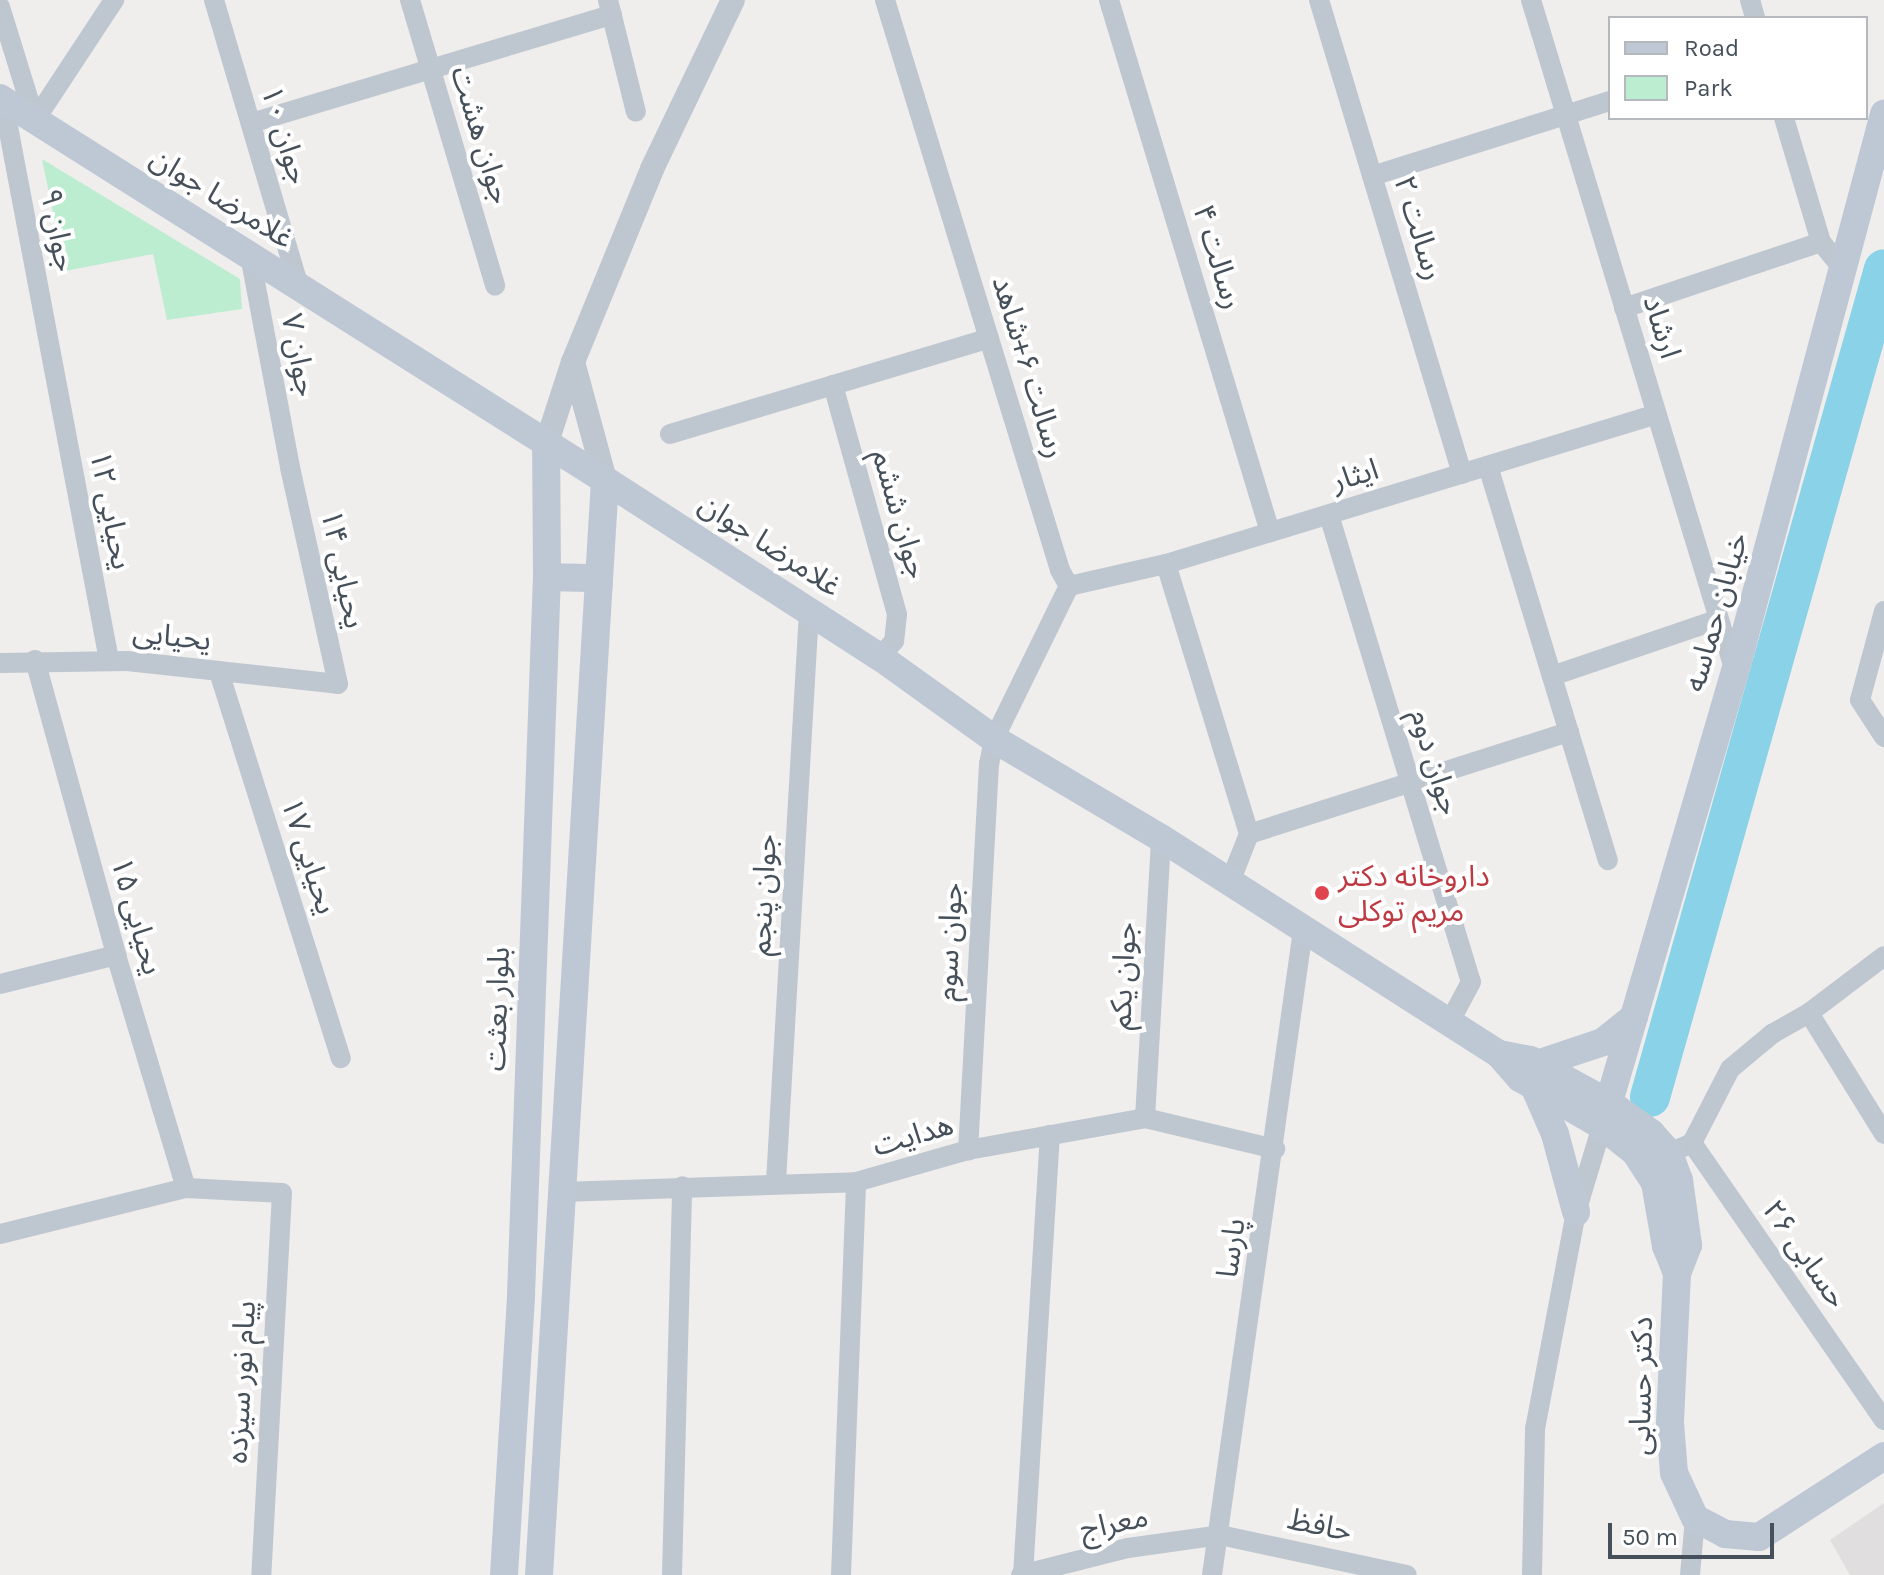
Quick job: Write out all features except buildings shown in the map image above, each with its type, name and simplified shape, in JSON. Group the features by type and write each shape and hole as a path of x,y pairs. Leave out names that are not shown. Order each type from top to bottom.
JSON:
{"main road":[{"name":"غلامرضا جوان","path":"1,99 809,611 880,657 994,739 1161,838 1499,1054 1605,1114"},
{"name":"خیابان حماسه","path":"1605,1114 1735,672 1845,272 1884,114"},
{"name":"بلوار بعثت","path":"504,1575 519,1324 547,577 546,445"},
{"path":"539,1575 605,480"},
{"path":"547,577 588,578 599,583"},
{"path":"1576,1212 1535,1075 1603,1042 1634,1017"},
{"name":"دکتر حسابی","path":"1605,1114 1680,1148 1679,1180 1688,1245 1677,1273 1670,1423 1674,1473 1695,1518"},
{"name":"دکتر حسابی","path":"1605,1114 1655,1183 1666,1246 1677,1273"},
{"path":"519,1324 554,1325"},
{"path":"1695,1518 1725,1534 1759,1537 1884,1456"}],"street":[{"path":"35,120 114,0"},
{"name":"جوان ۱۰","path":"214,0 299,287"},
{"name":"جوان هشت","path":"410,0 495,286"},
{"path":"546,445 573,362 652,169 733,0"},
{"name":"رسالت ۶+شاهد","path":"885,0 1060,570 1069,586"},
{"name":"رسالت ۴","path":"1109,0 1270,532"},
{"name":"رسالت ۲","path":"1319,0 1462,474"},
{"name":"ارشاد","path":"1531,0 1735,672"},
{"path":"0,7 35,120"},
{"path":"251,123 431,69 610,8 636,112"},
{"name":"جوان ۹","path":"1,99 55,372"},
{"path":"1372,176 1608,102"},
{"path":"1785,120 1821,242 1845,272"},
{"path":"1624,308 1821,242"},
{"name":"جوان ۷","path":"250,255 290,467"},
{"path":"670,434 989,338"},
{"path":"573,362 605,480"},
{"name":"یحیایی ۱۲","path":"55,372 109,660"},
{"name":"جوان ششم","path":"833,385 897,614 894,641 880,657"},
{"name":"ایثار","path":"1069,586 1166,564 1657,414"},
{"path":"1488,466 1608,860"},
{"name":"یحیایی ۱۴","path":"290,467 338,684"},
{"name":"جوان دوم","path":"1329,515 1471,982 1449,1023"},
{"path":"1166,564 1249,834 1230,882"},
{"path":"994,739 1069,586"},
{"name":"جوان پنجم","path":"776,1182 809,611"},
{"path":"1884,611 1860,700 1884,737"},
{"path":"1552,676 1719,619"},
{"name":"یحیایی ۱۵","path":"35,660 116,955 186,1188"},
{"name":"یحیایی","path":"0,663 109,660 338,684"},
{"name":"یحیایی ۱۷","path":"219,672 341,1058"},
{"path":"1249,834 1409,780 1569,732"},
{"name":"جوان سوم","path":"968,1150 989,764 994,739"},
{"name":"جوان یکم","path":"1145,1118 1161,838"},
{"name":"پارسا","path":"1212,1575 1275,1149 1303,930"},
{"path":"0,984 116,955"},
{"path":"1680,1148 1730,1069 1772,1034 1809,1013 1884,956"},
{"path":"1809,1013 1884,1134"},
{"path":"1528,1573 1535,1429 1576,1212 1605,1114"},
{"name":"هدایت","path":"562,1192 776,1182 856,1182 968,1150 1145,1118 1275,1149"},
{"path":"1022,1575 1050,1135"},
{"name":"حسابی ۲۶","path":"1680,1148 1884,1420"},
{"path":"841,1575 856,1182"},
{"path":"672,1575 682,1186"},
{"path":"0,1234 186,1188"},
{"name":"پیام نور سیزده","path":"186,1188 282,1193 261,1575"},
{"path":"1690,1575 1695,1518"},
{"name":"معراج","path":"1022,1575 1128,1548 1220,1535"},
{"name":"حافظ","path":"1220,1535 1407,1575"}],"shaded area":[{"path":"1884,1503 1884,1575 1850,1575 1830,1540"}],"green space":[{"path":"42,159 240,279 242,309 167,320 153,254 65,271"}],"waterway":[{"path":"1650,1097 1884,269"}],"place":[{"name":"داروخانه دکتر مریم توکلی","path":"1322,893"}]}
